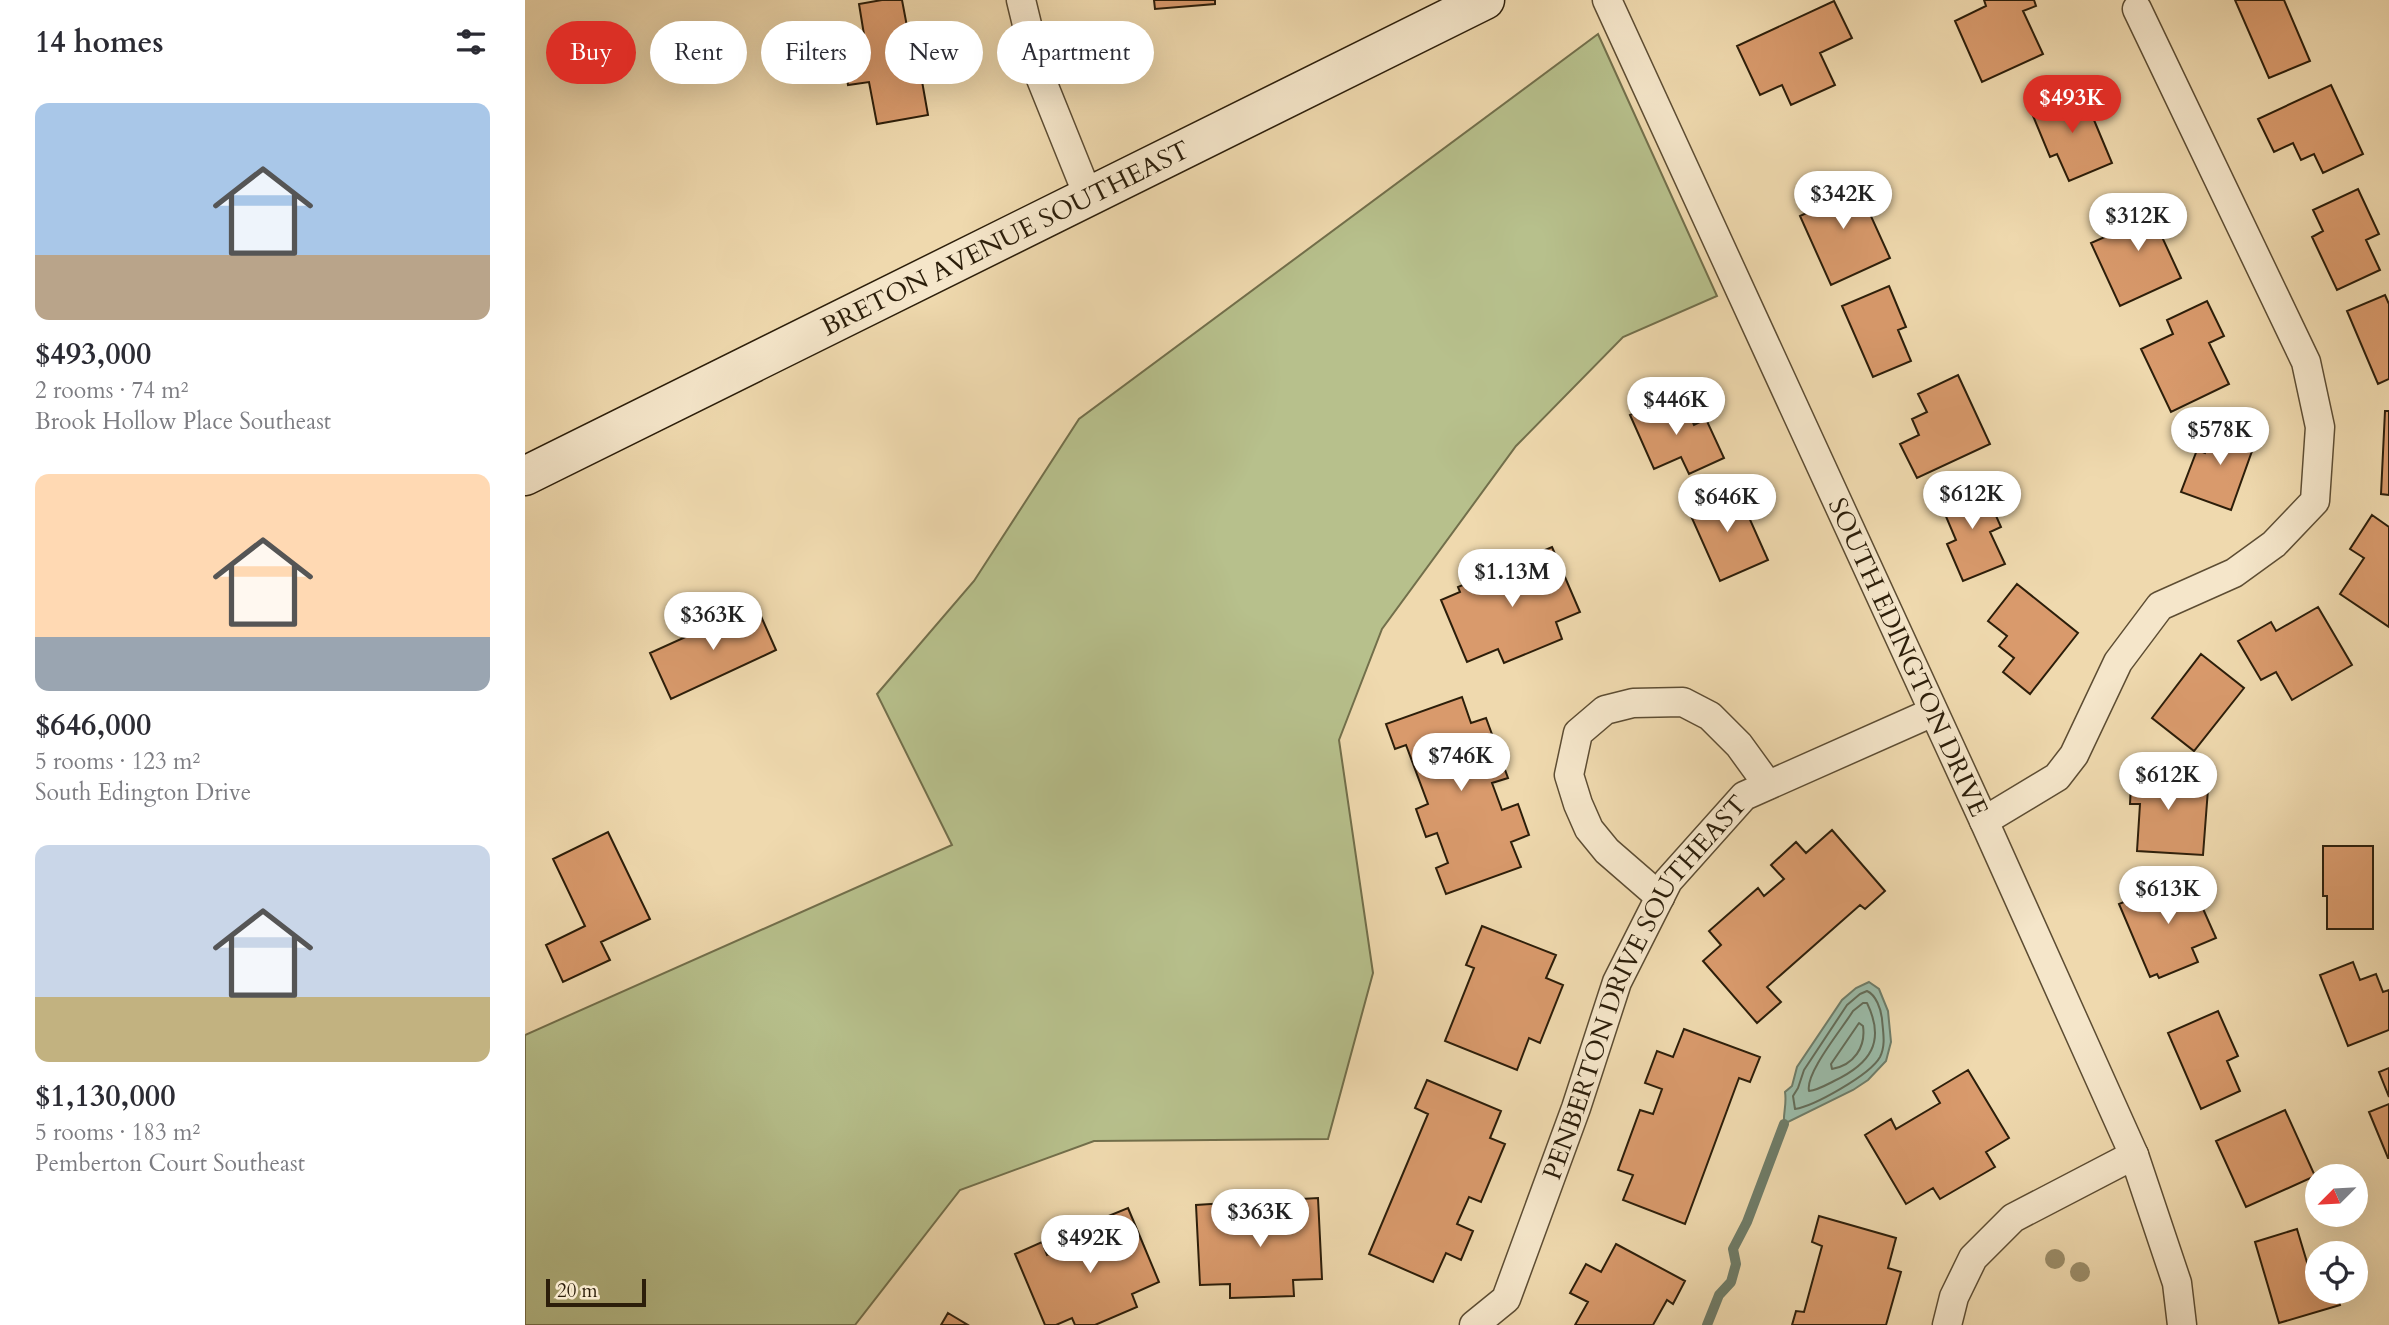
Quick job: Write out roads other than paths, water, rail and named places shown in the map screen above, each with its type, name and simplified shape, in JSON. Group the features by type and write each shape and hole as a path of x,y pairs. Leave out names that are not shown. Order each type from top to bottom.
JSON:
{"main road":[{"name":"BRETON AVENUE SOUTHEAST","path":"525,476 1485,0"}],"street":[{"path":"1021,0 1039,74 1089,198"},
{"name":"SOUTH EDINGTON DRIVE","path":"1607,0 1984,821 2134,1155 2177,1283 2182,1325"},
{"path":"1984,821 2057,777 2074,755 2118,662 2160,606 2234,573 2274,544 2315,501 2320,427 2305,362 2137,9"},
{"path":"1660,897 1607,851 1589,829 1569,775 1578,733 1605,710 1633,703 1683,702 1710,716 1739,745 1767,785"},
{"name":"PENBERTON DRIVE SOUTHEAST","path":"1474,1325 1506,1299 1576,1108 1617,982 1668,881 1744,796 1933,712"},
{"path":"1947,1325 1954,1297 1973,1258 2013,1218 2134,1155"}],"water":[{"path":"1869,982 1879,989 1888,1011 1891,1042 1886,1061 1868,1080 1853,1090 1784,1124 1785,1092 1792,1086 1797,1067 1842,1000 1856,988"}],"waterway":[{"path":"1707,1325 1719,1295 1731,1282 1736,1264 1733,1249 1747,1222 1784,1124"}]}
